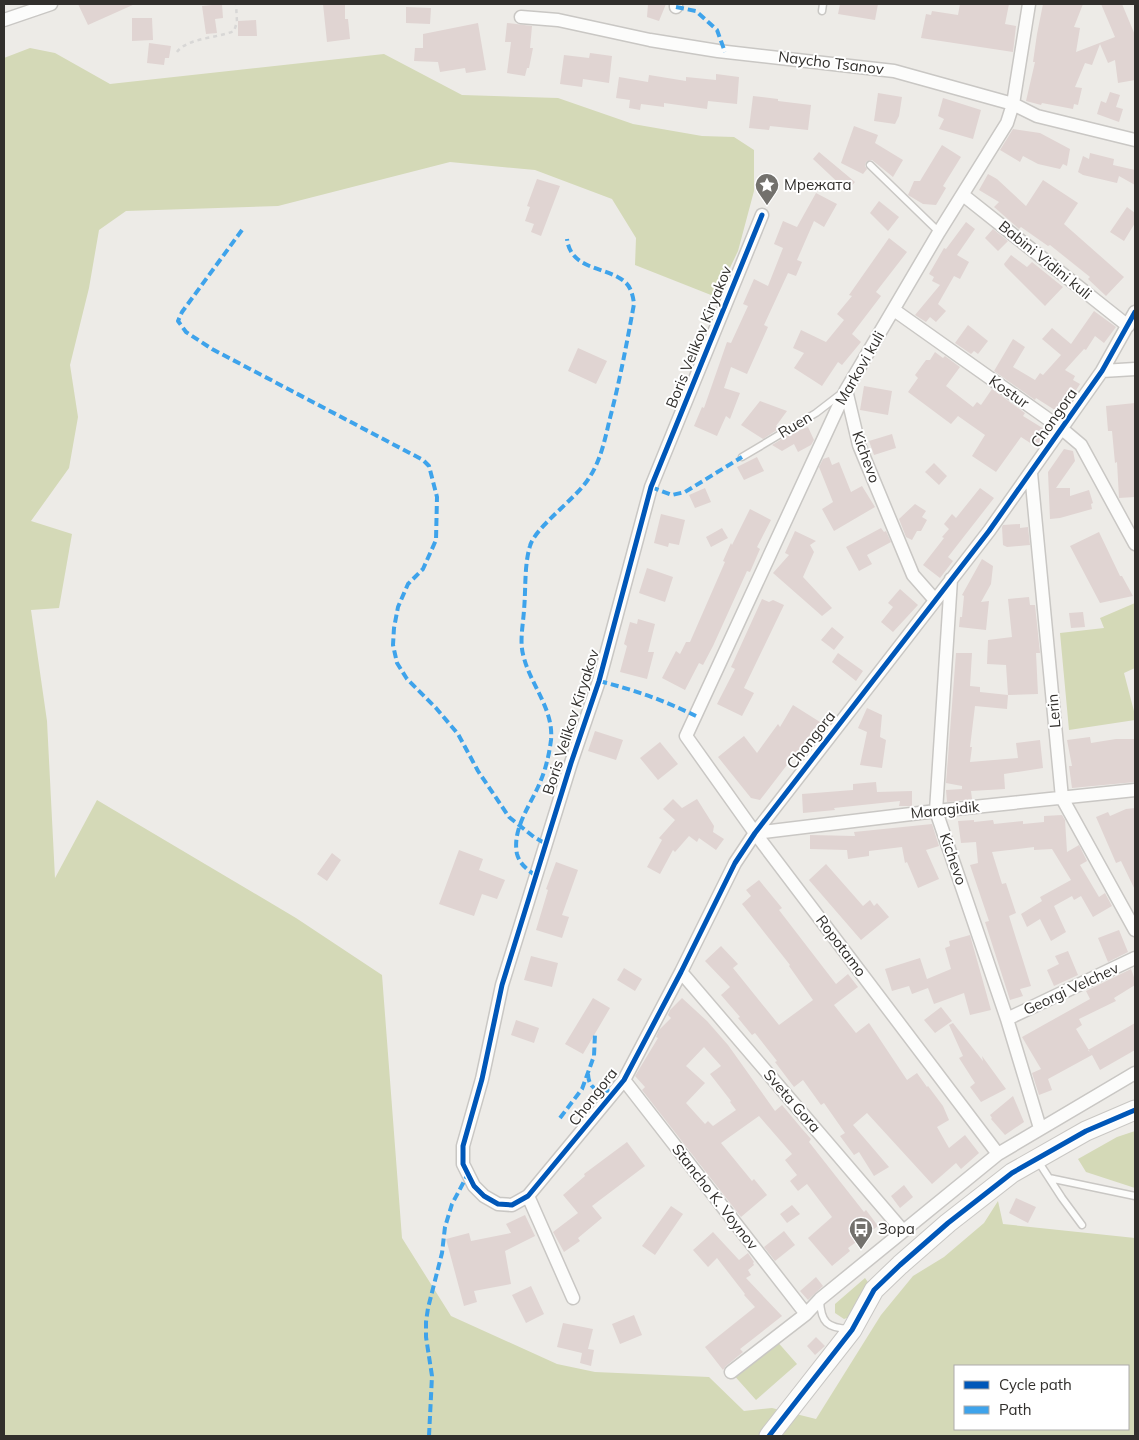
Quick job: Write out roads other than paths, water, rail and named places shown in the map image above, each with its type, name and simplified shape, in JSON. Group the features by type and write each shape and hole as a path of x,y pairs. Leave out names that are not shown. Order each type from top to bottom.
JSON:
{"main road":[{"path":"776,1432 852,1330 874,1290 939,1231 1012,1173 1036,1158 1086,1131 1135,1110"}],"street":[{"path":"4,20 51,4"},
{"name":"Markovi kuli","path":"686,736 846,390 939,232 1007,123 1029,4"},
{"name":"Naycho Tsanov","path":"521,18 558,20 650,40 718,51 894,71 1012,104 1037,116 1135,140"},
{"name":"Babini Vidini kuli","path":"963,194 1128,326"},
{"name":"Boris Velikov Kiryakov","path":"528,1196 512,1205 498,1204 484,1196 474,1186 463,1164 463,1146 482,1079 502,985 571,763 599,681 652,487 762,215"},
{"name":"Kostur","path":"894,310 1062,429 1081,445 1129,520 1135,544"},
{"name":"Chongora","path":"528,1196 624,1080 681,972 735,863 755,833 1031,473 1102,371 1135,312"},
{"path":"1102,371 1135,369"},
{"name":"Kichevo","path":"846,390 859,445 913,575 935,600"},
{"name":"Lerin","path":"1031,473 1062,798 1135,930"},
{"name":"Kichevo","path":"951,579 936,810 1007,1019 1040,1128"},
{"name":"Ropotamo","path":"686,736 755,833 998,1154"},
{"name":"Maragidik","path":"755,833 936,810 1135,790"},
{"name":"Georgi Velchev","path":"1007,1019 1135,958"},
{"name":"Sveta Gora","path":"681,972 903,1231"},
{"path":"731,1372 806,1314 820,1299 998,1154 1135,1073"},
{"name":"Stancho K. Voynov","path":"624,1080 806,1314"},
{"path":"528,1196 573,1298"},
{"path":"926,1213 939,1231"}],"lane":[{"path":"870,165 939,232"},
{"name":"Ruen","path":"742,457 816,413 846,390"},
{"path":"1036,1158 1082,1224"},
{"path":"1049,1178 1135,1196"},
{"path":"820,1299 821,1312 825,1322 835,1328 852,1330"}],"place":[{"name":"Мрежата","path":"767,206"},
{"name":"Зора","path":"861,1250"}]}
